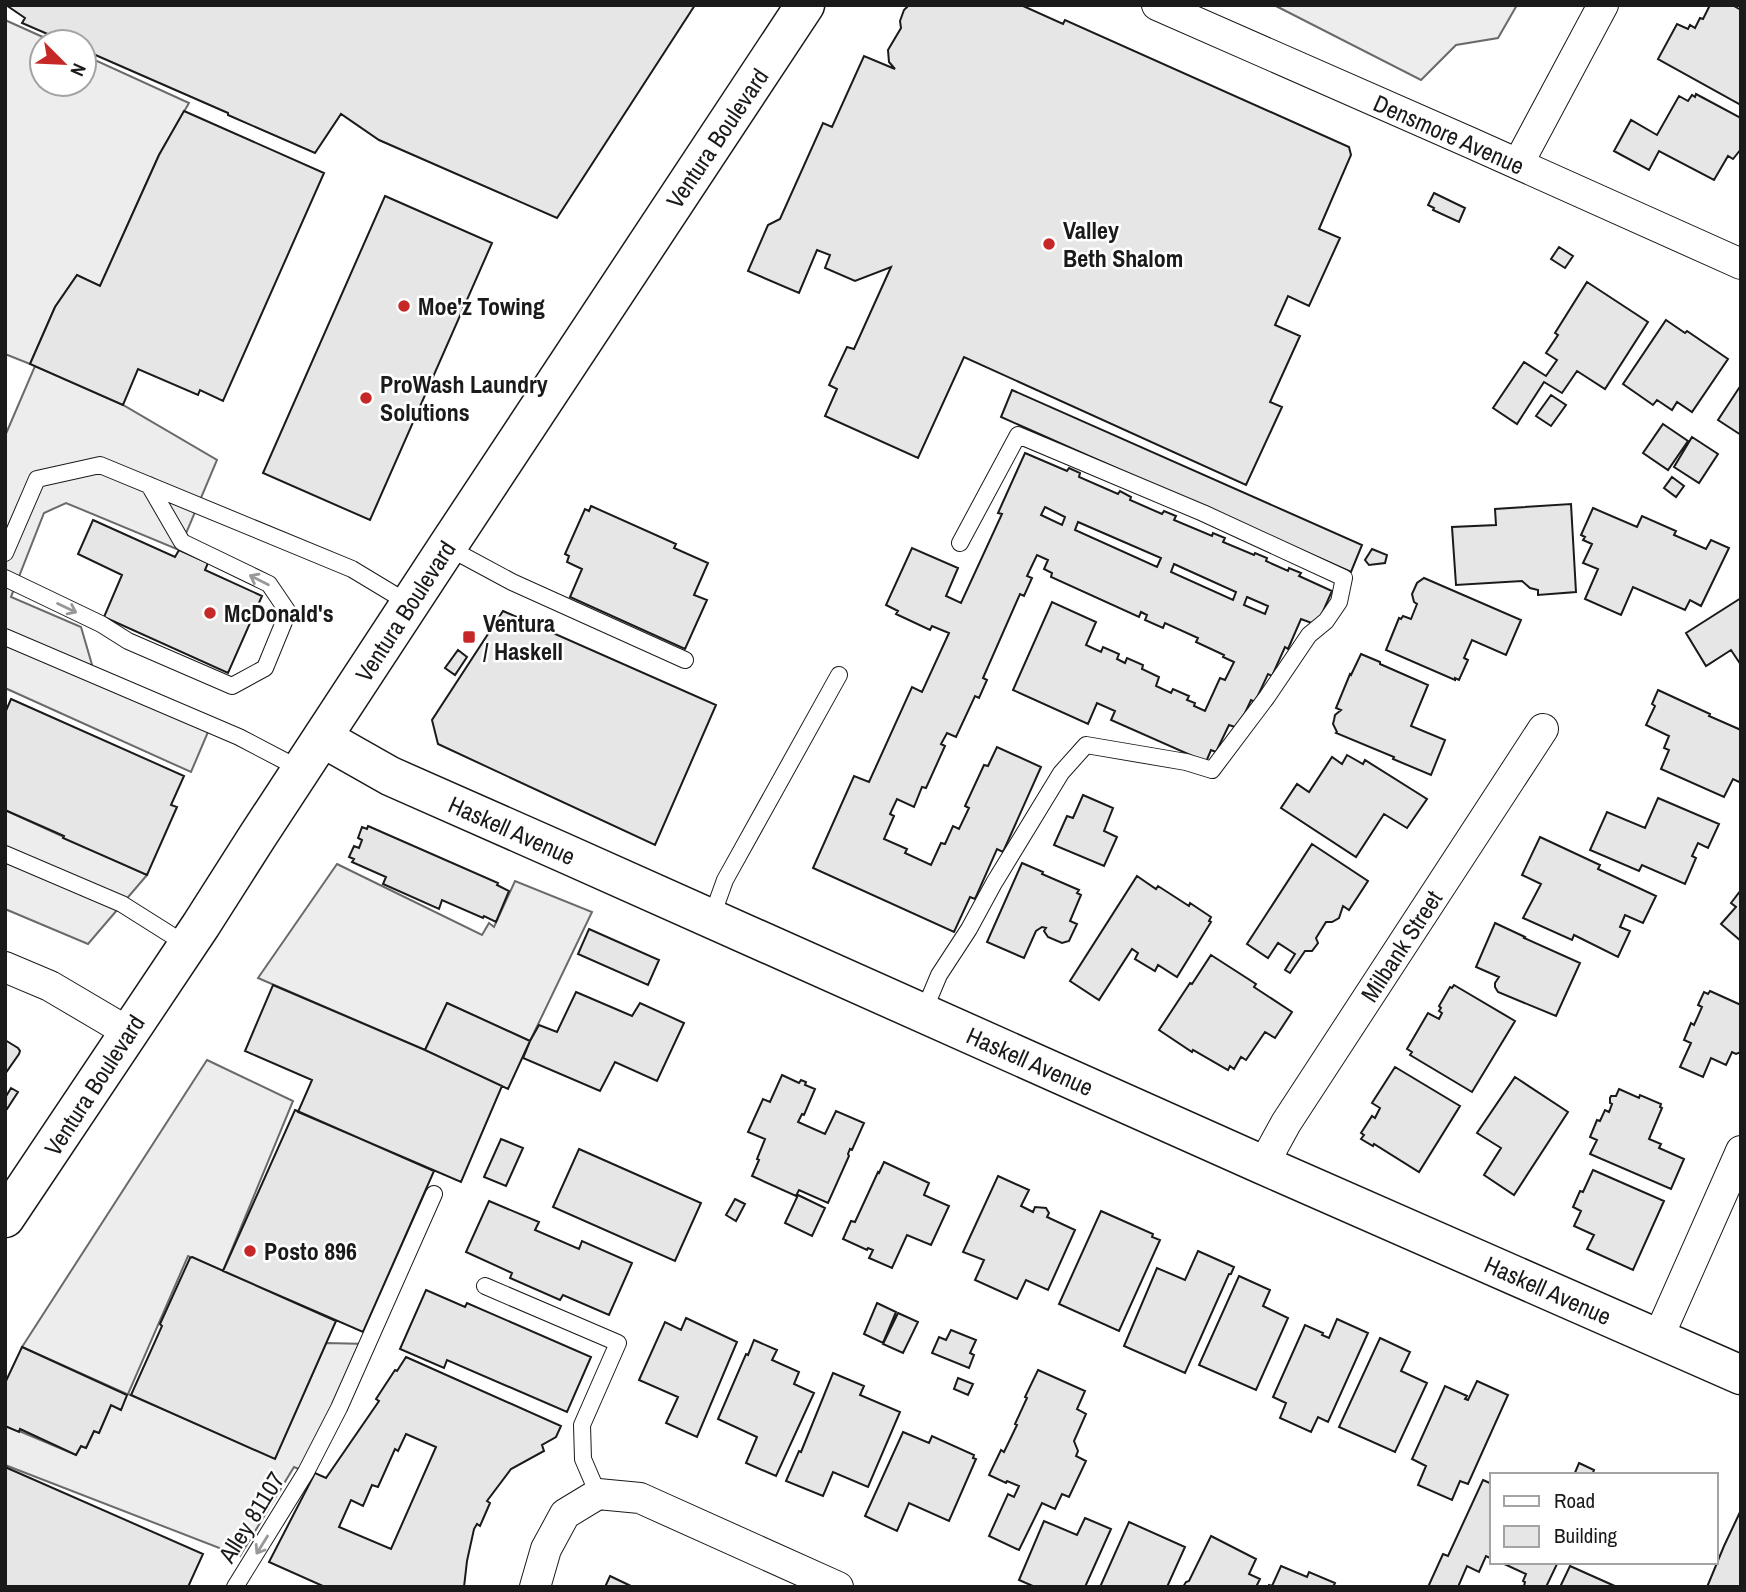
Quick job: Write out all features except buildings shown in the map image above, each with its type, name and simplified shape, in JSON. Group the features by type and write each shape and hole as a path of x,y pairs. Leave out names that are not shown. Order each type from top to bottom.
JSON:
{"street":[{"name":"Ventura Boulevard","path":"5,1218 188,945 446,547 805,5"},
{"name":"Densmore Avenue","path":"1157,5 1741,264"},
{"path":"1518,164 1603,5"},
{"name":"Milbank Street","path":"1263,1165 1286,1123 1543,729"},
{"name":"Haskell Avenue","path":"312,754 390,776 1741,1375"},
{"path":"5,967 50,986 128,1032"},
{"path":"1658,1338 1741,1151"},
{"path":"535,1587 546,1549 565,1514 598,1494 640,1498 838,1587"}],"lane":[{"path":"923,1013 939,975 969,929 993,883 1061,774 1086,745 1186,762 1212,770 1309,635 1326,621 1339,602 1344,578 1203,513 1018,435 960,543"},
{"path":"5,553 37,479 100,465 352,569 410,604"},
{"path":"5,578 101,624 128,641 232,686 265,668 288,612 270,584 182,542 149,485"},
{"path":"446,547 512,583 685,660"},
{"path":"5,637 239,737 312,754"},
{"path":"711,919 725,880 839,675"},
{"path":"5,854 122,904 188,945"},
{"name":"Alley 81107","path":"235,1587 306,1472 340,1408 434,1194"},
{"path":"485,1286 618,1343 582,1425 583,1460 598,1494"}],"shaded area":[{"path":"1274,5 1517,5 1498,38 1456,45 1421,80"},
{"path":"5,20 28,30 28,98 98,98 98,61 189,103 159,155 100,286 77,275 55,307 30,364 5,354"},
{"path":"35,366 123,405 217,460 179,550 66,503 44,513 11,597 81,627 95,675 211,725 191,772 5,688 5,436"},
{"path":"5,810 147,875 88,944 5,909"},
{"path":"337,864 482,935 489,923 494,927 515,881 592,912 530,1041 447,1003 425,1050 258,978"},
{"path":"207,1060 293,1101 223,1271 188,1256 128,1394 275,1458 326,1343 368,1344 306,1472 294,1467 240,1556 5,1465 5,1425 76,1455 81,1446 86,1448 94,1431 99,1433 111,1405 121,1409 127,1394 22,1347"}],"place":[{"name":"Valley Beth Shalom","path":"1049,244"},
{"name":"Moe'z Towing","path":"404,306"},
{"name":"ProWash Laundry Solutions","path":"366,398"},
{"name":"McDonald's","path":"210,613"},
{"name":"Ventura / Haskell","path":"469,637"},
{"name":"Posto 896","path":"250,1251"}]}
